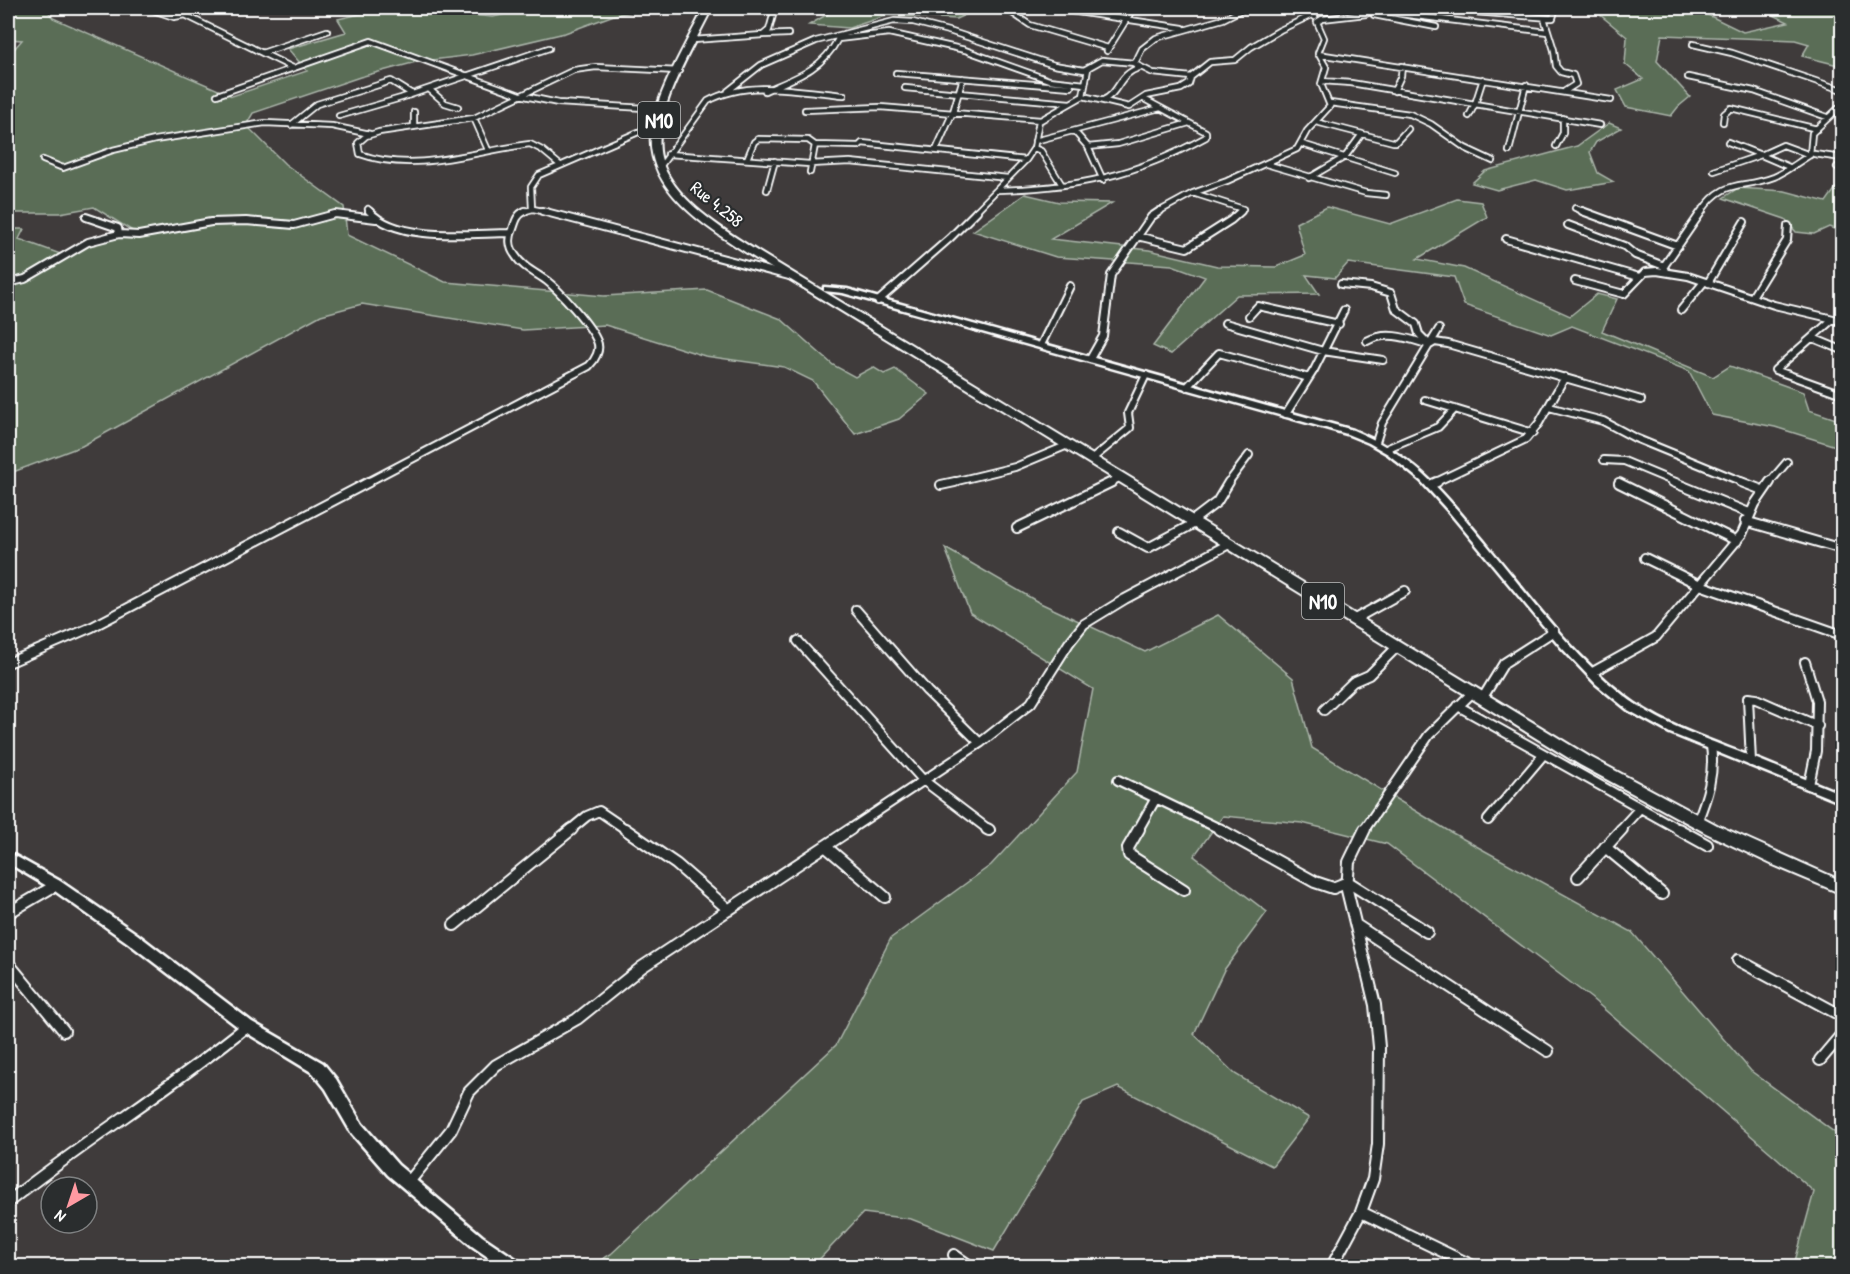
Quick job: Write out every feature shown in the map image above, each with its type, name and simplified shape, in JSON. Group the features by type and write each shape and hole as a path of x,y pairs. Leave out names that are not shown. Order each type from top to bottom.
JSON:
{"highway":[{"name":"Rue 4.258","path":"708,8 657,124 654,143 660,166 671,187 701,217 796,278 822,290"},
{"name":"N10","path":"822,290 1068,445 1585,762 1698,822 1772,858 1842,888"}],"main road":[{"path":"822,290 844,291 1041,345 1350,432 1376,442 1388,448 1430,485 1591,673 1621,699 1642,714 1711,746 1842,799"},
{"path":"8,857 56,885 132,938 247,1026 318,1068 331,1084 357,1129 380,1156 408,1183 477,1241 514,1266"}],"street":[{"path":"147,8 174,17 184,15 293,68"},
{"path":"763,35 770,30 774,8"},
{"path":"1005,8 1030,25 1108,48"},
{"path":"1052,8 1084,15 1125,18 1188,29"},
{"path":"1133,63 1137,62 1142,49 1148,43 1164,35 1223,19 1245,8"},
{"path":"1304,8 1319,20 1374,11 1425,18 1431,16"},
{"path":"1548,32 1469,24 1431,16 1426,12 1427,8 1553,18 1555,11"},
{"path":"1486,8 1493,14"},
{"path":"728,92 761,65 816,41 881,23 903,21 952,32 1041,63 1088,69 1102,60 1125,18 1133,9"},
{"path":"1374,11 1386,19 1436,27"},
{"path":"805,110 880,107 1041,120 1083,96 1129,107 1146,96 1189,84 1191,77 1210,62 1235,60 1251,47 1280,30 1312,15"},
{"path":"1544,18 1554,50 1556,66 1561,72 1573,75 1576,84 1565,91"},
{"path":"1318,54 1324,38 1317,24 1319,20"},
{"path":"262,53 327,31"},
{"path":"765,91 812,71 831,54 838,39 871,37 889,33 965,50 1049,80 1085,86"},
{"path":"693,40 788,34"},
{"path":"218,95 371,41 523,96 558,103 662,109"},
{"path":"1692,44 1732,53 1842,90"},
{"path":"339,116 549,48"},
{"path":"1318,54 1611,100"},
{"path":"1090,359 1103,336 1111,275 1151,217 1166,206 1193,193 1297,149 1302,144 1307,131 1328,110 1330,103 1323,90 1322,81 1326,66 1318,54"},
{"path":"1102,60 1133,63 1139,68 1176,77 1191,77"},
{"path":"1394,91 1401,76 1402,66"},
{"path":"560,165 534,144 431,160 377,160 360,154 357,147 361,138 372,134 474,118 574,70 596,67 679,71"},
{"path":"1103,100 1111,97 1115,86 1124,76 1139,68"},
{"path":"1083,96 1088,69"},
{"path":"896,73 1085,86"},
{"path":"1688,77 1754,91 1827,117"},
{"path":"936,150 953,112 963,78"},
{"path":"1469,116 1484,79"},
{"path":"291,125 317,104 391,81 412,94"},
{"path":"1322,81 1351,83 1600,124"},
{"path":"1509,151 1510,138 1521,111 1526,86"},
{"path":"429,88 445,103 458,107"},
{"path":"904,88 1070,103"},
{"path":"660,166 708,101 718,94 765,91 844,95"},
{"path":"997,190 1062,186 1103,180 1186,149 1206,137 1206,132 1144,99"},
{"path":"1330,103 1410,114 1431,124 1465,148 1493,161"},
{"path":"1812,154 1812,132 1842,106"},
{"path":"1034,145 1074,131 1160,108"},
{"path":"1723,122 1724,114 1731,108 1817,129"},
{"path":"414,112 414,127"},
{"path":"474,118 488,150"},
{"path":"1556,146 1560,142 1564,125 1563,118"},
{"path":"878,301 950,238 1026,160 1034,145 1041,120"},
{"path":"1316,122 1396,142 1408,129"},
{"path":"1582,122 1585,128"},
{"path":"43,160 63,168 113,150 154,140 265,123 332,126 372,134"},
{"path":"1088,147 1118,144 1189,123"},
{"path":"532,209 532,181 539,175 657,124"},
{"path":"1074,131 1088,147 1103,180"},
{"path":"1309,178 1345,157 1362,134"},
{"path":"747,159 754,142 762,138 805,139 812,141 815,145 859,146 862,142 1026,160"},
{"path":"1728,142 1789,167"},
{"path":"1302,144 1395,173"},
{"path":"810,172 815,145"},
{"path":"1034,145 1041,151 1062,186"},
{"path":"1714,171 1783,145 1842,160 1837,167"},
{"path":"668,154 810,164 850,162 1008,178"},
{"path":"1575,281 1624,294 1645,272 1665,268 1712,197 1724,188 1773,177 1812,154"},
{"path":"767,190 775,161"},
{"path":"1266,164 1365,193 1386,195"},
{"path":"1137,237 1147,237 1187,248 1243,210 1193,193"},
{"path":"1575,208 1678,246"},
{"path":"368,209 376,219"},
{"path":"8,663 92,627 589,366 596,356 597,341 555,288 519,261 512,252 509,243 510,233 518,216 532,209 695,249 774,274 796,278"},
{"path":"8,284 25,279 88,242 119,234 149,234 211,222 246,221 294,225 335,214 376,219 405,230 418,232 510,233"},
{"path":"86,217 118,228 119,234"},
{"path":"1681,310 1706,283 1744,222"},
{"path":"1568,225 1624,246 1635,255 1706,283 1842,321"},
{"path":"1752,297 1787,240 1788,226"},
{"path":"1506,239 1639,277"},
{"path":"1341,284 1391,293 1396,309 1416,324 1419,334 1430,345"},
{"path":"1041,345 1070,286"},
{"path":"1249,316 1258,306 1339,324"},
{"path":"1286,414 1309,378 1339,324 1344,310"},
{"path":"1833,319 1775,370 1842,394"},
{"path":"1225,323 1323,351 1383,360"},
{"path":"1376,442 1382,423 1439,329"},
{"path":"1367,341 1376,335 1385,334 1430,345 1435,342 1448,344 1641,400"},
{"path":"1813,338 1842,350"},
{"path":"1187,387 1219,353 1309,378"},
{"path":"1092,459 1130,428 1128,413 1146,375"},
{"path":"1430,485 1521,442 1533,433 1565,377"},
{"path":"1425,400 1533,433"},
{"path":"1548,407 1598,419 1635,438 1762,490"},
{"path":"1388,448 1438,427 1455,409"},
{"path":"941,485 1015,467 1068,445"},
{"path":"1119,532 1148,548 1194,522 1217,502 1234,472 1249,454"},
{"path":"1604,460 1624,461 1749,513"},
{"path":"1591,673 1656,637 1737,541 1762,490 1787,462"},
{"path":"1017,528 1121,477"},
{"path":"1619,483 1737,541"},
{"path":"1745,521 1842,549"},
{"path":"408,1183 451,1130 469,1092 481,1077 496,1065 577,1019 632,974 980,742 1031,703 1069,643 1084,624 1125,598 1229,544"},
{"path":"1645,558 1700,585 1842,635"},
{"path":"1353,620 1405,591"},
{"path":"856,610 927,691 980,742"},
{"path":"1332,1266 1361,1212 1373,1179 1378,1144 1379,1047 1375,1005 1347,890 1349,862 1361,834 1429,735 1458,706 1477,696 1504,663 1554,631"},
{"path":"798,641 923,780 989,830"},
{"path":"1324,710 1353,682 1369,675 1397,646"},
{"path":"1805,662 1817,701 1818,726 1809,785"},
{"path":"1751,762 1748,698 1756,699 1818,726"},
{"path":"1458,706 1707,845"},
{"path":"1698,822 1705,804 1713,758 1711,746"},
{"path":"1488,820 1544,754"},
{"path":"1118,780 1232,835 1315,882 1333,888 1348,882"},
{"path":"1156,798 1128,848 1129,855 1184,890"},
{"path":"1578,877 1640,808"},
{"path":"454,925 587,816 599,811 676,864 729,910"},
{"path":"825,846 885,897"},
{"path":"1605,848 1662,894"},
{"path":"1348,882 1426,932"},
{"path":"8,913 56,885"},
{"path":"1356,925 1548,1051"},
{"path":"1738,960 1842,1016"},
{"path":"8,963 64,1030"},
{"path":"8,1202 53,1165 204,1063 247,1026"},
{"path":"1820,1060 1842,1034"},
{"path":"1361,1212 1473,1266"},
{"path":"954,1255 970,1266"}],"green space":[{"path":"8,8 46,8 53,18 232,96 307,71 288,49 346,32 338,19 386,8 460,8 463,14 493,17 533,8 659,8 614,15 565,33 472,55 416,62 360,77 253,113 246,125 285,164 344,207 347,235 445,282 604,296 707,290 781,319 833,365 855,377 873,367 884,374 895,369 929,394 899,419 855,434 813,381 784,367 705,356 605,325 523,330 362,304 321,315 82,446 8,474 8,229 24,229 19,239 63,255 88,242 131,230 94,207 60,213 8,213 8,56 22,40 8,39"},
{"path":"838,8 980,8 956,19 888,15 849,28 809,25"},
{"path":"1633,8 1694,8 1743,32 1788,22 1759,8 1842,8 1842,66 1802,56 1809,44 1795,40 1662,35 1657,61 1690,97 1671,116 1626,107 1617,90 1643,79 1625,64 1627,37 1599,14"},
{"path":"1609,123 1621,128 1596,142 1590,152 1598,173 1614,182 1567,190 1536,180 1497,190 1472,183 1485,171 1577,146"},
{"path":"1838,185 1842,186 1842,232 1829,227 1814,234 1796,232 1785,219 1723,198 1738,188 1785,191 1826,202"},
{"path":"1025,194 1059,202 1112,203 1051,239 1149,250 1217,266 1276,267 1305,255 1296,223 1327,207 1390,224 1457,199 1481,202 1487,217 1417,259 1464,268 1570,316 1597,294 1617,299 1602,331 1713,377 1730,366 1803,392 1809,410 1842,421 1842,448 1775,427 1712,415 1689,371 1572,326 1551,335 1464,305 1454,277 1348,263 1335,278 1306,275 1319,294 1237,295 1171,354 1153,346 1205,277 1172,265 1056,257 973,231"},
{"path":"945,548 1038,602 1145,652 1218,615 1293,678 1312,748 1447,830 1632,932 1751,1071 1842,1138 1842,1266 1799,1266 1795,1261 1814,1192 1591,998 1387,844 1302,823 1223,816 1194,856 1267,912 1224,970 1194,1034 1235,1074 1309,1118 1272,1166 1118,1087 1083,1102 994,1251 911,1219 863,1213 813,1266 591,1266 611,1254 836,1045 891,938 991,865 1077,772 1093,689 970,613"}]}
